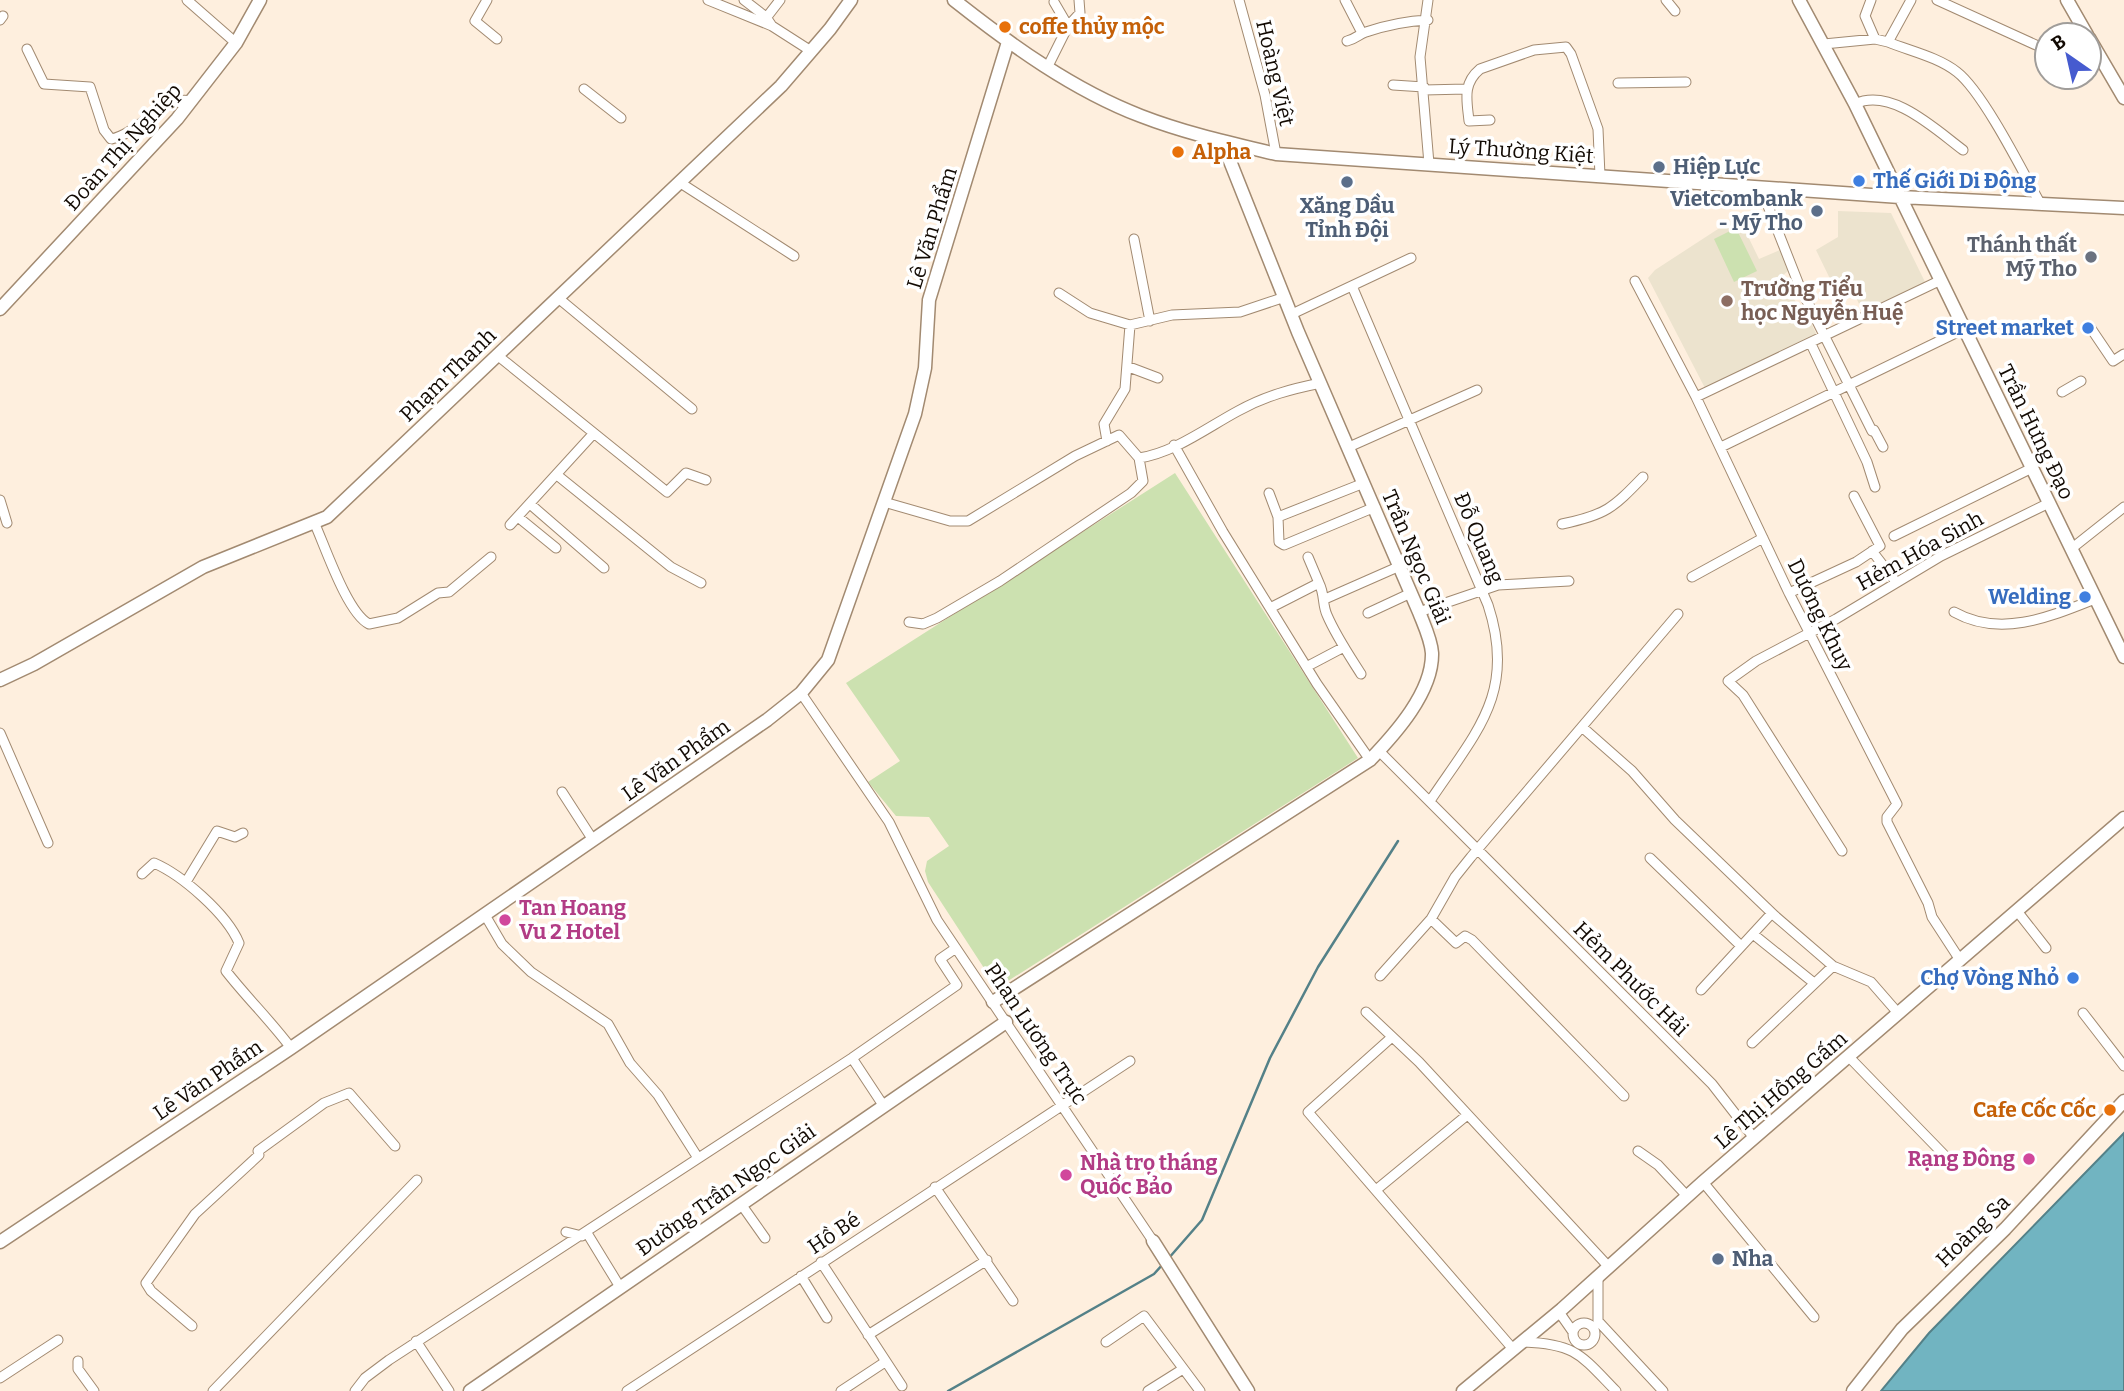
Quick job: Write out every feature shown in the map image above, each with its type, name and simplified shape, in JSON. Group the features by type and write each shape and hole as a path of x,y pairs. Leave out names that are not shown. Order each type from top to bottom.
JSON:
{"street":[{"path":"187,0 236,43"},
{"name":"Đoàn Thị Nghiệp","path":"0,309 191,101 236,43 260,0"},
{"path":"487,0 475,21 497,39"},
{"path":"710,0 767,22"},
{"path":"744,0 767,22 811,51"},
{"path":"767,22 780,0"},
{"name":"Phạm Thanh","path":"0,680 34,664 203,567 327,517 781,86 851,0"},
{"name":"Lý Thường Kiệt","path":"954,0 1008,42 1105,100 1140,116 1276,154 1900,197 2124,208"},
{"path":"1048,66 1068,26 1080,13 1079,0"},
{"name":"Hoàng Việt","path":"1239,0 1265,95 1276,154"},
{"path":"1345,0 1362,33"},
{"path":"1428,0 1428,20 1420,57 1429,164"},
{"path":"1667,0 1675,11"},
{"name":"Trần Hưng Đạo","path":"1799,0 1855,104 2124,657"},
{"path":"1871,0 1865,16 1875,39"},
{"path":"1888,42 1911,0"},
{"path":"1937,0 2033,44"},
{"path":"2067,0 2079,21"},
{"path":"1054,2 1068,26"},
{"path":"1347,41 1362,33 1403,22 1428,20"},
{"path":"1824,44 1875,39 1935,60 1959,74 2015,157 2040,203"},
{"name":"Lê Văn Phẩm","path":"0,1242 291,1048 801,693 828,660 917,403 925,368 929,300 1008,42"},
{"path":"1490,120 1468,121 1466,89 1480,69 1534,50 1566,47 1572,54 1598,129 1600,176"},
{"path":"27,49 44,83 90,87 104,130 111,139 128,133 169,103 180,98 191,101"},
{"path":"2103,62 2124,98"},
{"path":"1618,83 1686,82"},
{"path":"1393,85 1424,89 1466,89"},
{"path":"584,89 621,118"},
{"path":"1855,104 1872,97 1892,103 1963,150"},
{"name":"Trần Ngọc Giải","path":"993,1002 1374,755 1414,704 1430,668 1430,643 1419,612 1284,297 1222,141"},
{"path":"679,182 794,256"},
{"path":"1766,201 1788,259 1825,338 1883,447"},
{"path":"1134,239 1150,321"},
{"path":"1292,314 1411,258"},
{"path":"1696,397 1825,338 1941,280"},
{"name":"Dương Khuy","path":"1635,281 1696,397 1789,593 1895,799 1896,808 1887,817 1888,822 1928,903 1932,917 1960,960"},
{"name":"Đỗ Quang","path":"1352,286 1411,421 1480,589 1498,641 1496,690 1474,736 1430,801"},
{"path":"1059,293 1090,313 1130,325 1180,314 1240,312 1284,297"},
{"path":"557,297 692,410"},
{"path":"1107,441 1104,424 1125,389 1129,367 1130,325"},
{"path":"2090,327 2113,361 2124,354"},
{"path":"1721,447 1964,329"},
{"path":"1811,344 1867,462 1875,486"},
{"path":"497,355 667,492 684,474 706,480"},
{"path":"1129,367 1158,378"},
{"path":"2062,392 2081,381"},
{"path":"1139,458 1174,445 1259,400 1321,383"},
{"path":"1349,447 1477,390"},
{"path":"510,525 594,433"},
{"path":"884,502 950,521 968,521 1075,456 1107,441 1123,436 1139,458 1143,481 1131,493 1000,581 937,618 923,624 909,622"},
{"name":"Hẻm Phước Hải","path":"1174,445 1223,532 1308,666 1374,755 1430,801 1712,1084 1754,1138"},
{"path":"1894,536 2032,468"},
{"path":"557,475 666,563 701,583"},
{"path":"1562,524 1601,514 1617,503 1643,477"},
{"path":"1278,517 1364,483"},
{"path":"1269,493 1278,517 1279,542 1283,545 1374,507"},
{"path":"1789,593 1880,546 1854,496"},
{"path":"0,500 7,523"},
{"name":"Hẻm Hóa Sinh","path":"1842,851 1743,695 1728,681 1756,661 1810,634 1896,582 2049,503"},
{"path":"530,504 604,568"},
{"path":"2071,550 2124,507"},
{"path":"518,517 556,548"},
{"path":"314,522 346,594 362,619 369,624 398,618 438,593 449,592 491,557"},
{"path":"1692,577 1763,538"},
{"path":"1872,551 1896,582"},
{"path":"1308,557 1325,599 1326,612 1361,674"},
{"path":"1325,599 1400,566"},
{"path":"1419,612 1480,589 1529,581 1569,581"},
{"path":"1272,607 1319,583"},
{"path":"1368,614 1411,593"},
{"path":"1954,612 1968,620 2010,625 2051,616 2095,599"},
{"path":"1380,976 1431,919 1455,877 1478,849 1678,614"},
{"path":"1308,666 1344,646"},
{"name":"Phan Lương Trực","path":"801,693 884,813 901,842 925,899 956,948 1181,1283 1248,1391"},
{"path":"1582,727 1632,771 1675,820 1772,913 1833,966 1871,982 1898,1013"},
{"path":"0,733 48,843"},
{"path":"562,792 593,840"},
{"name":"Lê Thị Hồng Gấm","path":"1463,1391 1560,1310 1703,1182 2124,818"},
{"path":"186,882 217,831 235,837 243,833"},
{"path":"1650,858 1741,946"},
{"path":"142,874 154,863 186,882 205,898 236,937 237,949 226,971 244,994 266,1015 291,1048"},
{"path":"2017,911 2046,948"},
{"path":"1701,990 1772,913"},
{"path":"485,915 502,944 531,972 608,1024 630,1063 658,1095 698,1158"},
{"path":"1431,919 1456,943 1465,936 1472,940 1623,1096"},
{"path":"1753,934 1814,983"},
{"path":"355,1391 373,1371 416,1342 852,1058 957,985 940,959 956,948"},
{"path":"1752,1043 1833,966"},
{"path":"1366,1012 1608,1266"},
{"path":"2083,1013 2124,1066"},
{"name":"Đường Trần Ngọc Giải","path":"470,1391 1006,1022"},
{"path":"1392,1037 1308,1112 1518,1345 1549,1343 1576,1351 1616,1391"},
{"path":"1849,1057 1953,1164"},
{"path":"852,1058 883,1105"},
{"name":"Hồ Bé","path":"627,1391 934,1186 1130,1061"},
{"path":"192,1326 151,1292 146,1283 195,1214 258,1153 324,1103 349,1093 395,1146"},
{"name":"Hoàng Sa","path":"1853,1391 1902,1329 2005,1229 2124,1101"},
{"path":"1376,1190 1466,1116"},
{"path":"1638,1151 1658,1165 1687,1196"},
{"path":"213,1391 416,1180"},
{"path":"1703,1182 1814,1317"},
{"path":"934,1186 988,1260 1013,1301"},
{"path":"741,1203 765,1238"},
{"path":"566,1232 584,1234 620,1287"},
{"path":"869,1335 988,1260"},
{"path":"821,1262 902,1387"},
{"path":"801,1276 827,1318"},
{"path":"1598,1276 1596,1312 1602,1327 1663,1391"},
{"path":"1560,1310 1585,1324 1602,1327"},
{"path":"1560,1310 1582,1345 1602,1336 1613,1340"},
{"path":"1106,1342 1144,1317 1200,1391"},
{"path":"1574,1336 1585,1324"},
{"path":"1585,1324 1591,1341 1585,1353 1587,1362"},
{"path":"1574,1336 1576,1351"},
{"path":"0,1378 58,1340"},
{"path":"416,1342 449,1391"},
{"path":"78,1361 78,1368 94,1391"},
{"path":"841,1391 886,1362"},
{"path":"1148,1391 1183,1368"}],"shaded area":[{"path":"1838,211 1891,213 1927,286 1865,317 1848,280 1834,287 1816,250 1838,237"},
{"name":"Trường Tiểu học Nguyễn Huệ","path":"1738,216 1759,259 1780,250 1788,271 1781,277 1801,311 1807,314 1818,338 1706,390 1648,278 1655,270"}],"green space":[{"path":"1736,228 1757,271 1734,282 1714,239"},
{"path":"1175,473 1358,758 997,988 928,882 925,871 927,861 949,846 929,817 896,816 868,782 900,761 846,683"}],"water":[{"path":"2124,1133 2124,1391 1881,1391 1929,1333"}],"waterway":[{"path":"1168,1259 1202,1220 1270,1058 1318,967 1398,841"},
{"path":"948,1391 1154,1274 1163,1264"}],"place":[{"name":"coffe thủy mộc","path":"1005,27"},
{"name":"Alpha","path":"1178,152"},
{"name":"Hiệp Lực","path":"1659,167"},
{"name":"Thế Giới Di Động","path":"1859,181"},
{"name":"Xăng Dầu Tỉnh Đội","path":"1347,182"},
{"name":"Vietcombank - Mỹ Tho","path":"1817,211"},
{"name":"Thánh thất Mỹ Tho","path":"2091,257"},
{"name":"Trường Tiểu học Nguyễn Huệ","path":"1727,301"},
{"name":"Street market","path":"2088,328"},
{"name":"Welding","path":"2085,597"},
{"name":"Tan Hoang Vu 2 Hotel","path":"505,920"},
{"name":"Chợ Vòng Nhỏ","path":"2073,978"},
{"name":"Cafe Cốc Cốc","path":"2110,1110"},
{"name":"Rạng Đông","path":"2029,1159"},
{"name":"Nhà trọ tháng Quốc Bảo","path":"1066,1175"},
{"name":"Nha","path":"1718,1259"}]}
